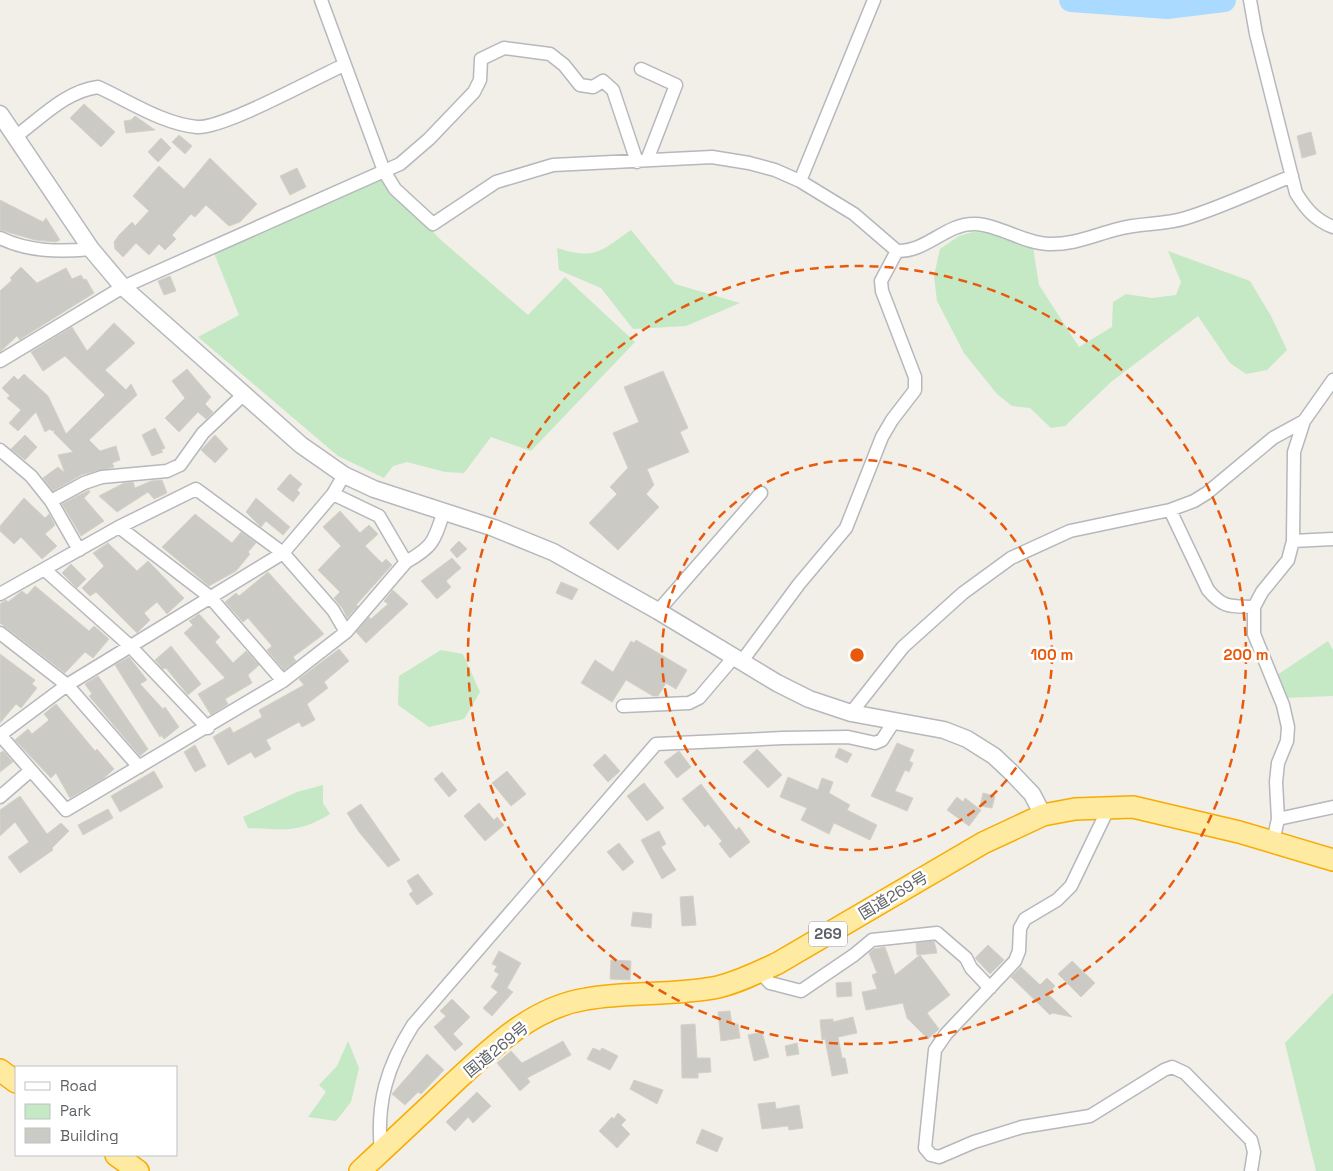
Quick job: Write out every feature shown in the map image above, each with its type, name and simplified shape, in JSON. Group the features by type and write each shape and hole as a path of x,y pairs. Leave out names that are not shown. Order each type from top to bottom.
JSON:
{"highway":[{"name":"国道269号","path":"360,1171 480,1060 512,1032 536,1017 562,1005 586,998 719,986 760,972 778,964 983,842 1043,815 1075,808 1133,808 1182,818 1333,860"},
{"path":"0,1070 15,1081"},
{"path":"117,1156 138,1171"}],"street":[{"path":"321,0 384,171 396,189 433,224 496,182 543,167 568,163 712,157 749,163 775,170 800,182 859,218 897,251 907,252 920,248 958,227 975,224 1046,244 1070,244 1119,228 1166,223 1187,218 1292,176"},
{"path":"800,182 874,0"},
{"path":"1250,0 1256,34 1296,193 1307,209 1320,222 1333,227"},
{"path":"0,362 123,287 400,164 430,139 478,85 481,60 504,48 550,54 564,65 575,80 586,87 593,87 603,81 608,84 613,90 642,161"},
{"path":"15,137 74,92 86,89 98,88 172,121 199,127 224,122 344,65"},
{"path":"641,69 676,85 642,161"},
{"path":"0,114 91,249 123,287 300,445 344,474 374,489 523,538 553,552 658,611 777,683 809,699 850,713 944,730 967,740 994,756 1032,794 1043,815"},
{"path":"0,238 26,248 62,252 91,249"},
{"path":"623,706 689,703 699,698 738,659 839,538 851,517 882,437 892,420 915,390 915,377 882,291 881,281 897,251"},
{"path":"1273,842 1278,819 1278,763 1287,741 1288,727 1282,705 1254,634 1254,607 1262,592 1288,560 1293,541 1294,452 1304,421 1333,380"},
{"path":"51,501 84,483 102,477 167,471 180,465 203,433 242,395"},
{"path":"850,713 909,642 963,593 1011,558 1070,530 1170,510 1194,501 1207,493 1273,438 1304,421"},
{"path":"0,450 31,476 51,501 79,550"},
{"path":"344,474 333,494 283,554 66,685 0,735 66,810 208,728 283,681 346,632 406,562 423,552 433,542 444,511"},
{"path":"0,594 119,527 196,489 283,554 334,610 346,632"},
{"path":"658,611 762,493"},
{"path":"333,494 379,516 406,562"},
{"path":"1170,510 1208,590 1216,600 1225,606 1254,607"},
{"path":"119,527 210,597 283,681"},
{"path":"1293,541 1333,539"},
{"path":"45,570 130,645 208,728"},
{"path":"0,633 66,685 139,767"},
{"path":"381,1151 378,1124 387,1077 399,1047 412,1025 656,744 848,737 875,742 882,740 895,720"},
{"path":"0,797 30,770"},
{"path":"1109,807 1070,886 1057,900 1025,919 1020,928 1019,951 1016,961 946,1034 935,1050 925,1148 931,1155 939,1157 974,1142 1022,1127 1090,1116 1164,1070 1172,1067 1185,1074 1251,1140 1254,1152 1251,1171"},
{"path":"1278,819 1333,807"},
{"path":"760,972 770,983 801,991 854,955 872,940 937,933 966,958 972,968 990,988"}],"green space":[{"path":"381,179 442,241 528,315 565,277 635,342 531,451 491,437 464,473 445,472 407,462 393,466 384,478 338,456 198,337 239,315 214,253 373,180"},
{"path":"631,230 675,284 740,303 686,326 633,329 601,288 559,270 557,248 580,253 597,252"},
{"path":"973,232 994,233 1033,247 1039,285 1079,347 1112,327 1113,302 1126,294 1152,298 1176,295 1181,282 1168,251 1250,281 1271,316 1287,350 1267,370 1246,374 1230,363 1198,316 1111,382 1065,426 1051,428 1030,408 1012,406 997,394 964,353 937,301 934,276 940,249 959,236"},
{"path":"1328,641 1333,650 1333,696 1285,698 1277,675"},
{"path":"441,650 463,654 480,692 464,719 429,727 398,705 399,676"},
{"path":"323,785 323,803 330,814 308,825 290,829 248,828 243,817 297,792"},
{"path":"1333,993 1333,1171 1316,1171 1285,1043"},
{"path":"348,1041 359,1068 351,1102 336,1121 308,1117 326,1092 319,1085 337,1066"}],"building":[{"path":"84,104 115,132 101,147 70,118"},
{"path":"135,116 155,130 126,133 124,121 131,120"},
{"path":"1311,132 1316,154 1302,158 1297,136"},
{"path":"179,135 192,146 185,154 172,142"},
{"path":"161,138 171,148 158,162 148,152"},
{"path":"210,158 257,204 240,222 229,226 206,205 195,217 191,214 172,235 176,239 165,250 159,244 149,255 136,243 123,257 115,249 114,242 132,222 135,226 149,211 133,196 159,166 184,189"},
{"path":"297,168 306,187 290,195 280,176"},
{"path":"0,200 43,222 46,218 60,240 56,242 35,240 0,230"},
{"path":"21,267 37,283 66,268 72,279 81,275 84,280 86,279 94,293 20,340 17,336 0,352 0,291 12,280 10,278"},
{"path":"170,276 176,291 164,295 158,281"},
{"path":"114,323 135,343 105,370 126,390 131,384 137,395 89,440 100,451 116,446 120,460 112,463 114,467 81,475 53,491 43,478 58,467 65,473 58,455 73,452 54,433 54,430 50,429 45,432 36,412 18,431 9,423 21,410 7,398 10,396 2,388 14,376 18,380 24,374 48,396 66,434 105,395 65,356 43,371 31,352 72,327 87,351"},
{"path":"187,369 211,397 205,404 213,412 206,419 198,412 179,432 165,418 185,398 172,381"},
{"path":"663,371 688,428 680,432 689,452 647,469 654,485 646,494 659,507 618,550 589,523 617,494 610,487 628,468 613,433 639,422 624,387"},
{"path":"155,428 165,448 161,450 163,452 152,456 142,435"},
{"path":"25,435 37,447 25,460 11,449"},
{"path":"215,435 228,449 215,463 201,450"},
{"path":"290,474 302,484 297,490 300,493 293,502 277,489"},
{"path":"162,480 167,493 154,499 148,492 117,512 99,496 124,483 133,482 135,488 151,481"},
{"path":"89,490 90,492 84,498 104,521 81,536 62,504"},
{"path":"24,498 45,518 49,514 55,525 45,534 57,546 42,559 21,537 14,544 0,531 0,526"},
{"path":"256,498 290,527 283,535 266,521 261,527 246,512"},
{"path":"340,511 360,533 369,525 378,534 365,546 382,563 386,559 392,565 356,605 358,606 347,618 343,609 334,598 340,592 318,570 341,546 323,527"},
{"path":"195,514 232,543 241,532 256,543 248,552 250,554 236,571 209,586 162,547"},
{"path":"459,541 467,549 457,558 450,550"},
{"path":"108,543 137,571 148,561 184,598 167,614 157,602 144,613 150,620 137,633 96,592 90,596 82,588 104,566 93,553"},
{"path":"452,558 461,568 446,581 451,587 437,599 421,581"},
{"path":"71,564 86,579 77,588 62,573"},
{"path":"268,572 324,634 293,657 296,661 284,670 267,650 272,646 248,618 243,622 225,602 236,593 239,596"},
{"path":"561,582 578,589 572,600 556,593"},
{"path":"35,586 89,631 94,626 109,639 93,658 85,652 65,673 0,623 0,604 6,600 8,602 22,591 27,595"},
{"path":"393,590 408,604 366,643 356,632 369,617 371,619 388,604 384,601"},
{"path":"199,614 220,637 215,642 233,663 246,651 259,665 248,675 252,683 225,699 228,704 211,715 198,694 225,678 184,633 193,625 189,621"},
{"path":"636,640 687,670 676,689 666,683 658,696 653,696 626,680 612,702 581,683 595,660 613,672 631,641 634,643"},
{"path":"171,646 201,684 188,695 166,668 163,669 155,660"},
{"path":"339,649 349,661 324,682 328,688 307,704 315,720 302,727 299,722 266,740 271,749 255,758 251,752 228,765 213,737 230,727 233,733 262,717 259,710 304,685 299,679"},
{"path":"0,654 35,680 32,684 37,688 21,708 16,704 0,723"},
{"path":"129,657 147,680 140,684 163,709 165,707 179,727 164,739 161,735 160,737 115,665"},
{"path":"98,676 148,749 140,756 89,696 92,694 85,684"},
{"path":"56,704 95,751 97,749 114,769 103,779 70,798 56,773 51,778 15,740 28,729 32,734 49,720 44,714"},
{"path":"897,743 914,750 909,761 913,763 909,772 905,770 895,791 913,798 907,811 871,796"},
{"path":"195,745 206,766 195,772 184,752"},
{"path":"839,748 852,754 847,763 835,757"},
{"path":"757,749 782,775 768,788 743,762"},
{"path":"3,751 13,762 0,772 0,753"},
{"path":"679,751 691,767 677,778 664,762"},
{"path":"605,754 620,771 608,782 593,765"},
{"path":"154,771 163,787 120,812 111,796"},
{"path":"507,771 526,794 511,806 492,783"},
{"path":"442,772 457,790 449,797 434,779"},
{"path":"788,777 818,790 822,778 833,782 829,793 850,805 847,810 877,825 870,840 834,823 829,834 801,820 807,808 780,797"},
{"path":"644,783 664,808 647,821 627,796"},
{"path":"701,784 736,830 739,827 750,842 730,858 719,844 722,841 708,824 705,827 682,799"},
{"path":"983,793 995,796 992,808 980,806"},
{"path":"20,796 47,834 61,823 69,831 52,848 53,850 20,873 8,857 29,842 15,822 0,836 0,810"},
{"path":"957,797 963,802 965,798 981,810 969,826 947,810"},
{"path":"479,803 494,820 497,817 504,825 485,841 464,816"},
{"path":"361,804 400,860 388,867 359,832 347,813"},
{"path":"108,809 113,818 83,835 78,825"},
{"path":"659,831 666,844 661,847 676,870 662,879 641,840"},
{"path":"619,843 634,862 623,871 607,852"},
{"path":"418,874 433,894 417,905 409,894 413,891 407,881"},
{"path":"693,896 696,925 682,926 680,897"},
{"path":"633,912 652,914 651,928 631,926"},
{"path":"934,941 937,953 917,955 916,943"},
{"path":"988,945 1004,960 990,974 975,958"},
{"path":"885,947 895,975 920,955 950,995 927,1013 939,1029 928,1039 907,1018 903,1003 866,1010 862,992 877,989 872,975 877,973 869,953 874,949"},
{"path":"499,951 521,963 507,988 513,992 492,1016 483,1008 498,992 491,987 499,974 494,971 497,966 492,964"},
{"path":"611,960 631,961 630,980 610,979"},
{"path":"1072,961 1095,983 1081,997 1058,974"},
{"path":"1021,967 1040,985 1047,978 1055,986 1048,994 1072,1017 1052,1013 1050,1015 1011,977"},
{"path":"851,982 852,996 837,997 836,983"},
{"path":"452,999 470,1017 453,1034 463,1044 455,1051 434,1027 446,1016 440,1011"},
{"path":"730,1011 732,1025 738,1024 740,1038 721,1041 718,1012"},
{"path":"853,1017 857,1033 838,1037 842,1058 845,1058 848,1073 832,1076 825,1039 822,1040 820,1020 833,1019 833,1022"},
{"path":"695,1024 697,1058 710,1058 711,1072 698,1073 698,1078 682,1078 681,1025"},
{"path":"762,1032 769,1057 754,1061 748,1035"},
{"path":"563,1041 571,1055 527,1078 530,1082 520,1091 497,1063 511,1051 522,1063"},
{"path":"797,1043 799,1054 787,1056 785,1046"},
{"path":"593,1048 600,1051 602,1048 618,1056 610,1070 587,1059"},
{"path":"427,1054 444,1070 421,1094 418,1092 405,1105 392,1094"},
{"path":"634,1080 663,1090 657,1104 630,1089"},
{"path":"477,1092 491,1106 473,1123 468,1117 455,1131 446,1122"},
{"path":"775,1102 776,1109 799,1105 803,1128 789,1130 788,1126 762,1129 758,1104"},
{"path":"618,1113 626,1120 621,1125 630,1134 617,1148 599,1131 612,1117 614,1119"},
{"path":"702,1129 723,1138 717,1152 696,1143"}],"waterway":[{"path":"1071,0 1167,7 1224,0"}]}
